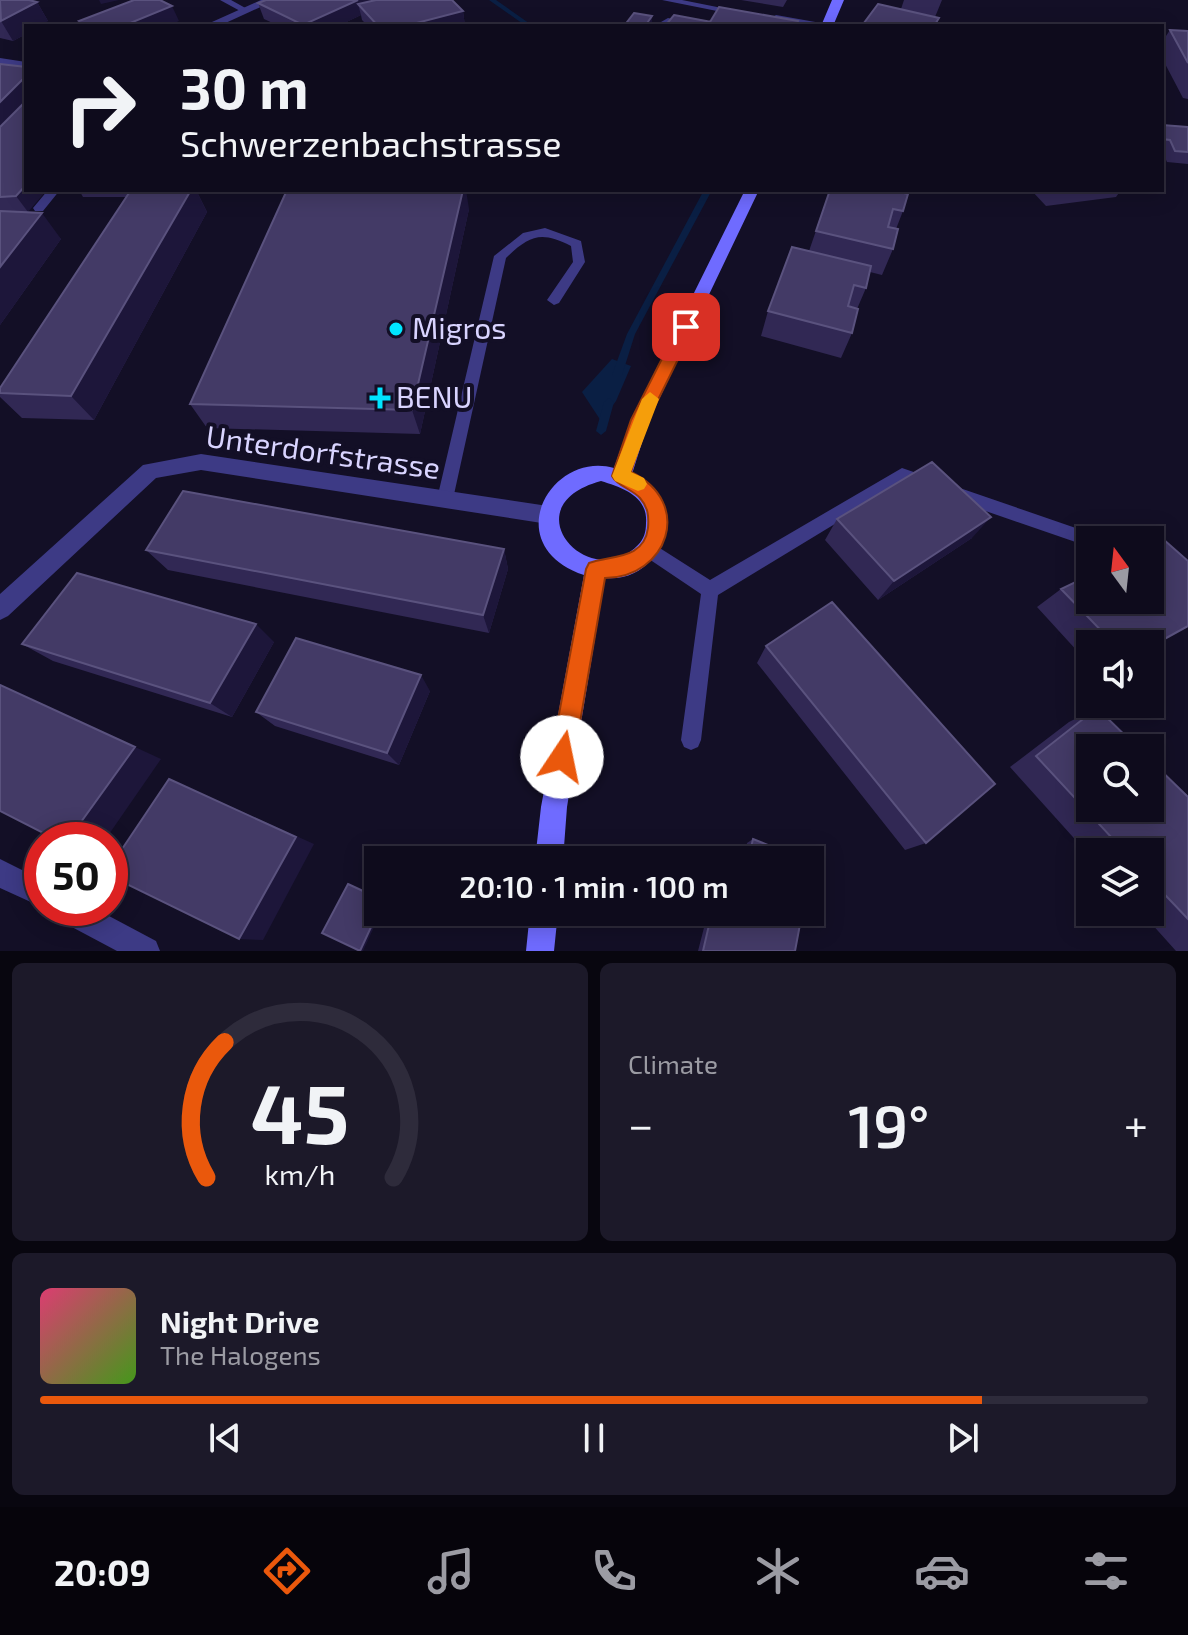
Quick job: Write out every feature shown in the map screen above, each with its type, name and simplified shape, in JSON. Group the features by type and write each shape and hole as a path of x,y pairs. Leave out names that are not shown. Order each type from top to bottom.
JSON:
{"main road":[{"path":"825,24 838,0"},
{"path":"621,476 640,420 751,192"},
{"path":"601,473 621,476 645,491 658,515 657,533 649,550 626,566 596,569 564,556 548,530 553,499 566,485 582,476 601,473"},
{"path":"550,846 554,807 596,569"},
{"path":"540,951 543,926"}],"street":[{"path":"214,24 270,0"},
{"name":"Unterdorfstrasse","path":"0,609 150,471 201,462 548,515"},
{"path":"0,873 24,886"},
{"path":"99,926 146,951"}],"lane":[{"path":"224,0 245,10"},
{"path":"666,0 745,13 739,24"},
{"path":"761,16 811,24"},
{"path":"663,24 668,21 685,24"},
{"path":"0,61 24,65"},
{"path":"39,208 52,192"},
{"path":"445,499 500,256 522,235 556,232 577,244 579,262 554,300"},
{"path":"710,590 902,475 1076,535"},
{"path":"649,550 710,590"},
{"path":"691,740 710,590"}],"water":[{"path":"612,359 631,366 616,401 601,421 582,392"}],"building":[{"path":"0,0 29,0 37,2 1,21"},
{"path":"134,0 160,0 172,6 128,24 84,24 79,21"},
{"path":"266,0 358,0 305,24 258,3"},
{"path":"376,0 452,0 463,11 413,24 376,24 358,4"},
{"path":"878,4 939,18 935,24 864,23"},
{"path":"719,7 798,21 796,24 710,22"},
{"path":"634,13 652,16 646,24 626,24"},
{"path":"674,15 722,24 667,24"},
{"path":"1170,30 1188,31 1188,63"},
{"path":"0,64 24,67 24,78 0,102"},
{"path":"24,103 24,187 16,196 0,197 0,127"},
{"path":"1164,125 1188,127 1188,152 1175,151 1170,140 1164,139"},
{"path":"130,192 190,192 71,396 0,393 0,388"},
{"path":"286,192 463,192 412,410 190,404"},
{"path":"829,192 908,194 903,211 893,209 888,227 898,229 893,249 816,231"},
{"path":"0,211 42,213 0,267"},
{"path":"792,247 871,266 866,288 854,285 848,306 858,309 852,333 768,311"},
{"path":"932,462 991,517 894,581 837,519"},
{"path":"183,491 504,549 483,615 146,550"},
{"path":"1164,540 1188,561 1188,626 1164,639 1164,630 1101,630 1085,614 1164,614"},
{"path":"77,573 256,624 210,703 22,644"},
{"path":"1076,582 1076,605 1061,589"},
{"path":"832,602 995,784 926,843 766,646"},
{"path":"296,638 421,675 387,753 256,712"},
{"path":"0,685 135,747 81,822 24,823 0,811"},
{"path":"1084,718 1107,718 1124,734 1076,734 1076,799 1036,756"},
{"path":"1164,774 1188,797 1188,919 1164,894 1164,838 1112,838 1097,822 1164,822"},
{"path":"169,779 296,837 239,939 128,885 128,840"},
{"path":"753,839 770,846 751,846"},
{"path":"348,884 364,891 364,926 372,926 360,951 322,933"},
{"path":"709,926 800,926 795,951 703,951"}],"waterway":[{"path":"492,0 527,24"},
{"path":"617,375 631,334 707,192"},
{"path":"601,431 609,402"}],"slow traffic":[{"path":"638,484 621,476 650,399"}],"place":[{"name":"Migros","path":"396,329"},
{"name":"BENU","path":"380,398"}],"route":[{"path":"562,757 596,569 626,566 638,559 649,550 657,533 658,515 652,498 639,484 621,476 640,420 686,327"}]}
